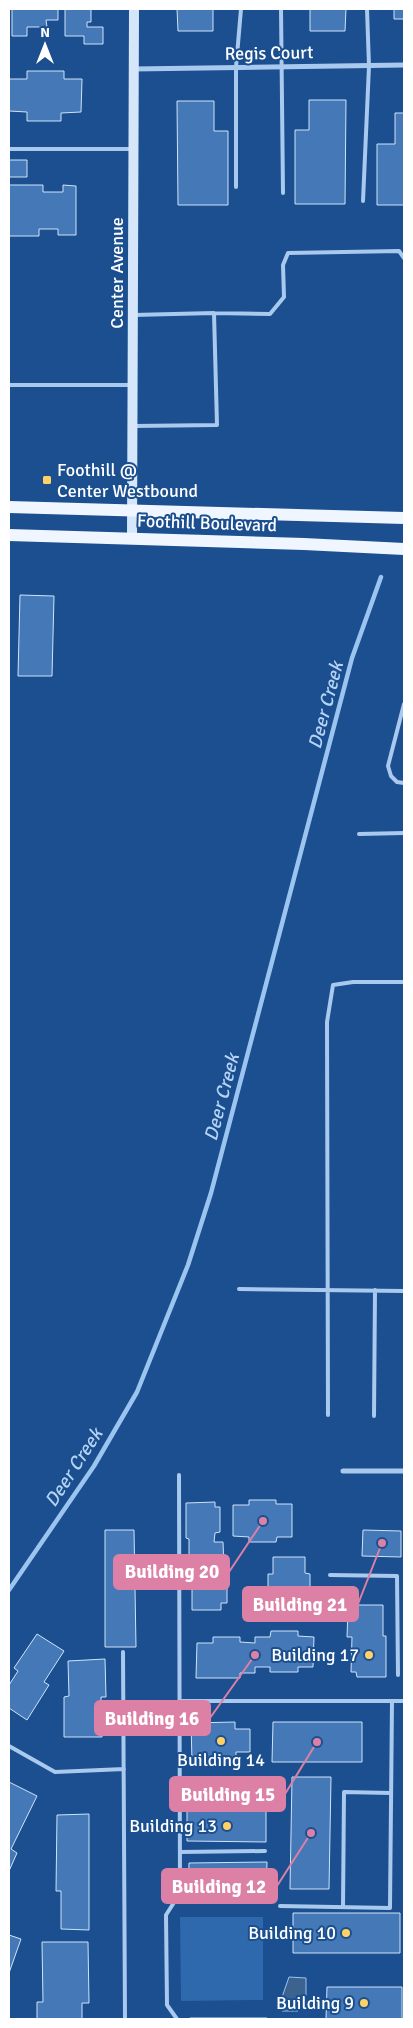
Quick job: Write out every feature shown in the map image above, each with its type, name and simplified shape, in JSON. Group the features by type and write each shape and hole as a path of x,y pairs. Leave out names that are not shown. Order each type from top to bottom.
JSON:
{"main road":[{"name":"Foothill Boulevard","path":"9,507 404,518"},
{"name":"Foothill Boulevard","path":"9,535 404,549"}],"street":[{"name":"Center Avenue","path":"132,538 134,9"},
{"name":"Regis Court","path":"134,69 404,65"},
{"path":"343,1470 404,1470"}],"lane":[{"path":"236,187 236,67 242,9"},
{"path":"281,9 283,193"},
{"path":"364,201 369,66 367,9"},
{"path":"9,149 134,149"},
{"path":"133,315 270,314 284,297 283,265 288,253 399,251 404,258"},
{"path":"133,426 217,425 214,313"},
{"path":"9,385 133,385"},
{"path":"404,704 388,766 391,776 396,782 404,782"},
{"path":"359,834 404,833"},
{"path":"328,1415 327,1022 333,985 353,982 404,982"},
{"path":"239,1289 404,1291"},
{"path":"374,1416 375,1290"},
{"path":"177,2019 167,2005 166,1915 180,1893 179,1475"},
{"path":"330,1574 397,1576 398,1675"},
{"path":"123,1652 125,2019"},
{"path":"180,1701 404,1702"},
{"path":"280,1906 390,1908 392,1702"},
{"path":"9,1746 56,1772 124,1770"},
{"path":"343,1907 344,1792 391,1793"},
{"path":"180,1852 265,1851"}],"shaded area":[{"path":"180,1917 263,1917 263,2000 181,2001"},
{"path":"289,1977 306,1978 306,1995 298,2011 282,2011 281,2000"}],"building":[{"path":"12,9 58,9 58,20 46,20 47,27 27,27 27,36 12,36"},
{"path":"65,9 91,9 91,22 87,22 87,27 103,27 103,44 84,44 84,36 65,36"},
{"path":"177,9 213,9 213,31 178,31"},
{"path":"310,9 346,9 345,31 310,31"},
{"path":"394,9 404,9 404,19 394,19"},
{"path":"27,71 64,71 64,79 82,79 81,112 61,113 61,121 27,121 27,112 9,111 9,79 27,79"},
{"path":"309,100 346,100 345,204 295,204 295,130 309,130"},
{"path":"177,101 214,101 214,131 228,131 228,205 178,205"},
{"path":"395,113 404,113 404,205 377,205 377,144 395,144"},
{"path":"9,160 27,160 27,177 9,177"},
{"path":"9,185 43,185 43,192 63,192 63,185 76,186 76,235 58,235 58,229 39,229 39,236 9,236"},
{"path":"20,595 54,596 52,676 18,676"},
{"path":"249,1500 276,1500 276,1504 292,1504 292,1537 277,1537 276,1542 249,1542 249,1537 233,1536 233,1505 249,1505"},
{"path":"215,1502 215,1507 220,1507 220,1532 215,1533 214,1542 223,1542 224,1569 217,1569 217,1578 227,1577 227,1603 221,1603 221,1610 192,1610 192,1574 189,1573 189,1539 186,1538 186,1503"},
{"path":"105,1530 134,1530 136,1647 105,1647"},
{"path":"363,1530 401,1531 401,1557 362,1556"},
{"path":"273,1557 305,1557 305,1573 310,1574 310,1601 305,1601 305,1616 280,1618 280,1616 274,1616 274,1601 268,1601 268,1574 273,1574"},
{"name":"Building 17","path":"353,1605 383,1605 383,1636 386,1636 386,1677 357,1677 356,1672 351,1672 352,1637 347,1637 348,1610 353,1610"},
{"path":"271,1631 298,1631 298,1636 314,1637 313,1667 298,1667 298,1672 270,1672 270,1667 255,1667 255,1673 240,1673 240,1678 196,1678 197,1643 213,1643 213,1637 240,1637 240,1642 255,1643 255,1637 270,1637"},
{"path":"37,1634 64,1651 44,1682 49,1685 27,1720 9,1708 9,1685 18,1671 14,1668"},
{"path":"105,1659 106,1697 101,1697 102,1737 64,1737 64,1697 69,1696 68,1661"},
{"name":"Building 14","path":"235,1722 235,1729 250,1729 250,1752 236,1752 236,1761 192,1761 191,1723"},
{"path":"273,1722 362,1722 362,1762 272,1762"},
{"path":"292,1777 331,1777 329,1889 290,1889"},
{"path":"9,1782 37,1796 11,1849 17,1853 9,1871"},
{"name":"Building 13","path":"187,1810 266,1810 266,1842 187,1841"},
{"path":"89,1814 89,1930 61,1929 61,1891 56,1891 57,1815"},
{"path":"267,1862 266,1898 188,1898 189,1863"},
{"name":"Building 10","path":"293,1913 400,1913 400,1953 293,1953"},
{"path":"9,1935 21,1939 9,1973"},
{"path":"42,1942 88,1942 89,2003 82,2003 82,2019 37,2019 37,2002 43,2002"},
{"name":"Building 9","path":"327,1987 402,1987 402,2019 326,2019"},
{"path":"267,2018 267,2019 190,2019"}],"waterway":[{"name":"Deer Creek","path":"9,1590 94,1466 137,1392 188,1265 211,1193 352,658 381,577"}],"place":[{"name":"Foothill @ Center Westbound","path":"47,480"},
{"name":"Building 20","path":"263,1521"},
{"name":"Building 21","path":"382,1543"},
{"name":"Building 16","path":"255,1655"},
{"name":"Building 17","path":"369,1655"},
{"name":"Building 14","path":"221,1741"},
{"name":"Building 15","path":"317,1742"},
{"name":"Building 13","path":"227,1826"},
{"name":"Building 12","path":"311,1833"},
{"name":"Building 10","path":"346,1933"},
{"name":"Building 9","path":"364,2003"}]}
